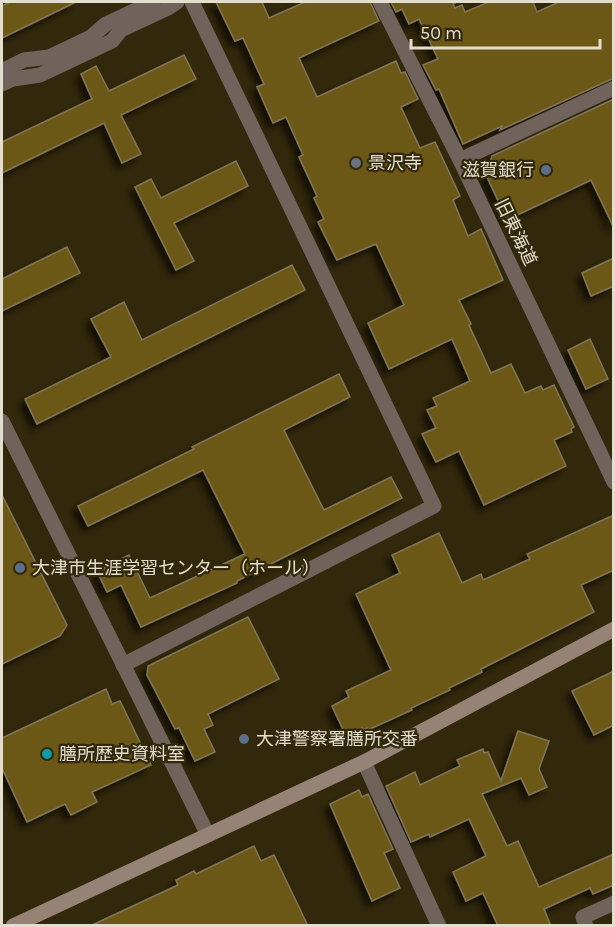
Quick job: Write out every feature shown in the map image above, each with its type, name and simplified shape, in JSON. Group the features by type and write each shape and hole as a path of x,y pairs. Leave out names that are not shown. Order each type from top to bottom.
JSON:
{"street":[{"path":"2,71 24,60 49,57 91,37 106,24 153,2"},
{"path":"2,84 13,79 40,75 112,41 122,30 177,2"},
{"path":"123,665 434,506 192,2"},
{"name":"旧東海道","path":"380,2 460,160 614,482"},
{"path":"460,160 614,88"},
{"path":"2,421 208,835"},
{"path":"13,926 364,762 614,628"},
{"path":"364,762 439,926"},
{"path":"586,926 583,917 614,903"}],"building":[{"path":"10,2 76,2 2,38 2,6"},
{"path":"216,2 262,2 269,18 305,2 370,2 379,21 299,58 317,97 396,61 401,73 405,72 418,99 401,107 420,148 435,142 460,196 453,200 468,236 481,229 503,280 459,300 471,324 469,325 491,373 511,364 525,393 541,386 543,390 554,385 574,427 571,429 572,432 554,440 566,466 484,505 459,451 436,462 422,434 436,428 427,410 437,406 433,398 470,381 452,339 389,369 368,323 404,305 376,244 337,260 318,222 324,219 314,198 317,196 299,157 303,155 286,117 273,123 257,87 264,84 243,38 235,41"},
{"path":"391,2 457,2 453,4 455,8 462,5 465,12 489,2 533,2 537,12 559,2 614,2 614,78 500,130 502,126 463,144 439,89 436,90 423,65 438,59 419,19 409,24 402,9 396,12"},
{"path":"184,55 196,79 121,115 141,154 122,163 104,123 2,173 2,142 92,99 81,74 96,66 109,91"},
{"name":"滋賀銀行","path":"614,99 614,228 591,180 507,220 486,175 492,156"},
{"path":"236,161 248,186 174,223 194,261 176,270 135,187 151,179 161,198"},
{"path":"67,247 80,273 2,311 2,279"},
{"path":"614,258 614,286 591,296 582,273"},
{"path":"292,265 305,290 37,424 25,399 111,357 91,319 124,302 142,340"},
{"path":"590,339 608,379 586,389 568,350"},
{"path":"339,374 350,397 284,430 324,510 391,477 402,498 237,583 141,627 121,585 107,592 97,571 129,555 150,598 245,554 203,470 88,526 78,506"},
{"name":"大津市生涯学習センター（ホール）","path":"2,495 67,625 60,636 2,664"},
{"path":"614,515 614,570 581,585 594,612 481,669 482,672 411,708 412,710 368,730 367,728 362,730 362,728 346,736 332,706 349,697 346,691 391,670 356,594 400,573 392,555 439,533 462,583 481,574 483,580 530,559 527,554"},
{"path":"248,617 279,679 208,714 213,725 204,729 215,752 195,761 179,728 175,729 147,675 148,666"},
{"path":"614,671 614,725 594,735 572,691"},
{"path":"106,689 112,704 120,701 151,765 92,792 97,802 71,815 65,804 27,822 2,768 2,738"},
{"path":"518,731 549,741 539,769 547,787 529,795 521,778 482,794 507,846 518,841 539,887 614,854 614,885 593,894 590,888 544,909 551,926 498,926 483,893 466,901 453,872 486,856 469,819 430,837 429,834 411,842 386,786 415,772 420,785 460,766 457,760 483,749 484,753 488,752 501,781"},
{"path":"359,790 362,797 368,794 393,849 384,853 400,888 372,901 330,804"},
{"path":"254,846 261,861 274,855 308,926 90,926 178,885 176,880 194,871 196,874"}],"place":[{"name":"景沢寺","path":"356,163"},
{"name":"滋賀銀行","path":"546,170"},
{"name":"大津市生涯学習センター（ホール）","path":"20,568"},
{"name":"大津警察署膳所交番","path":"244,739"},
{"name":"膳所歴史資料室","path":"47,754"}]}
